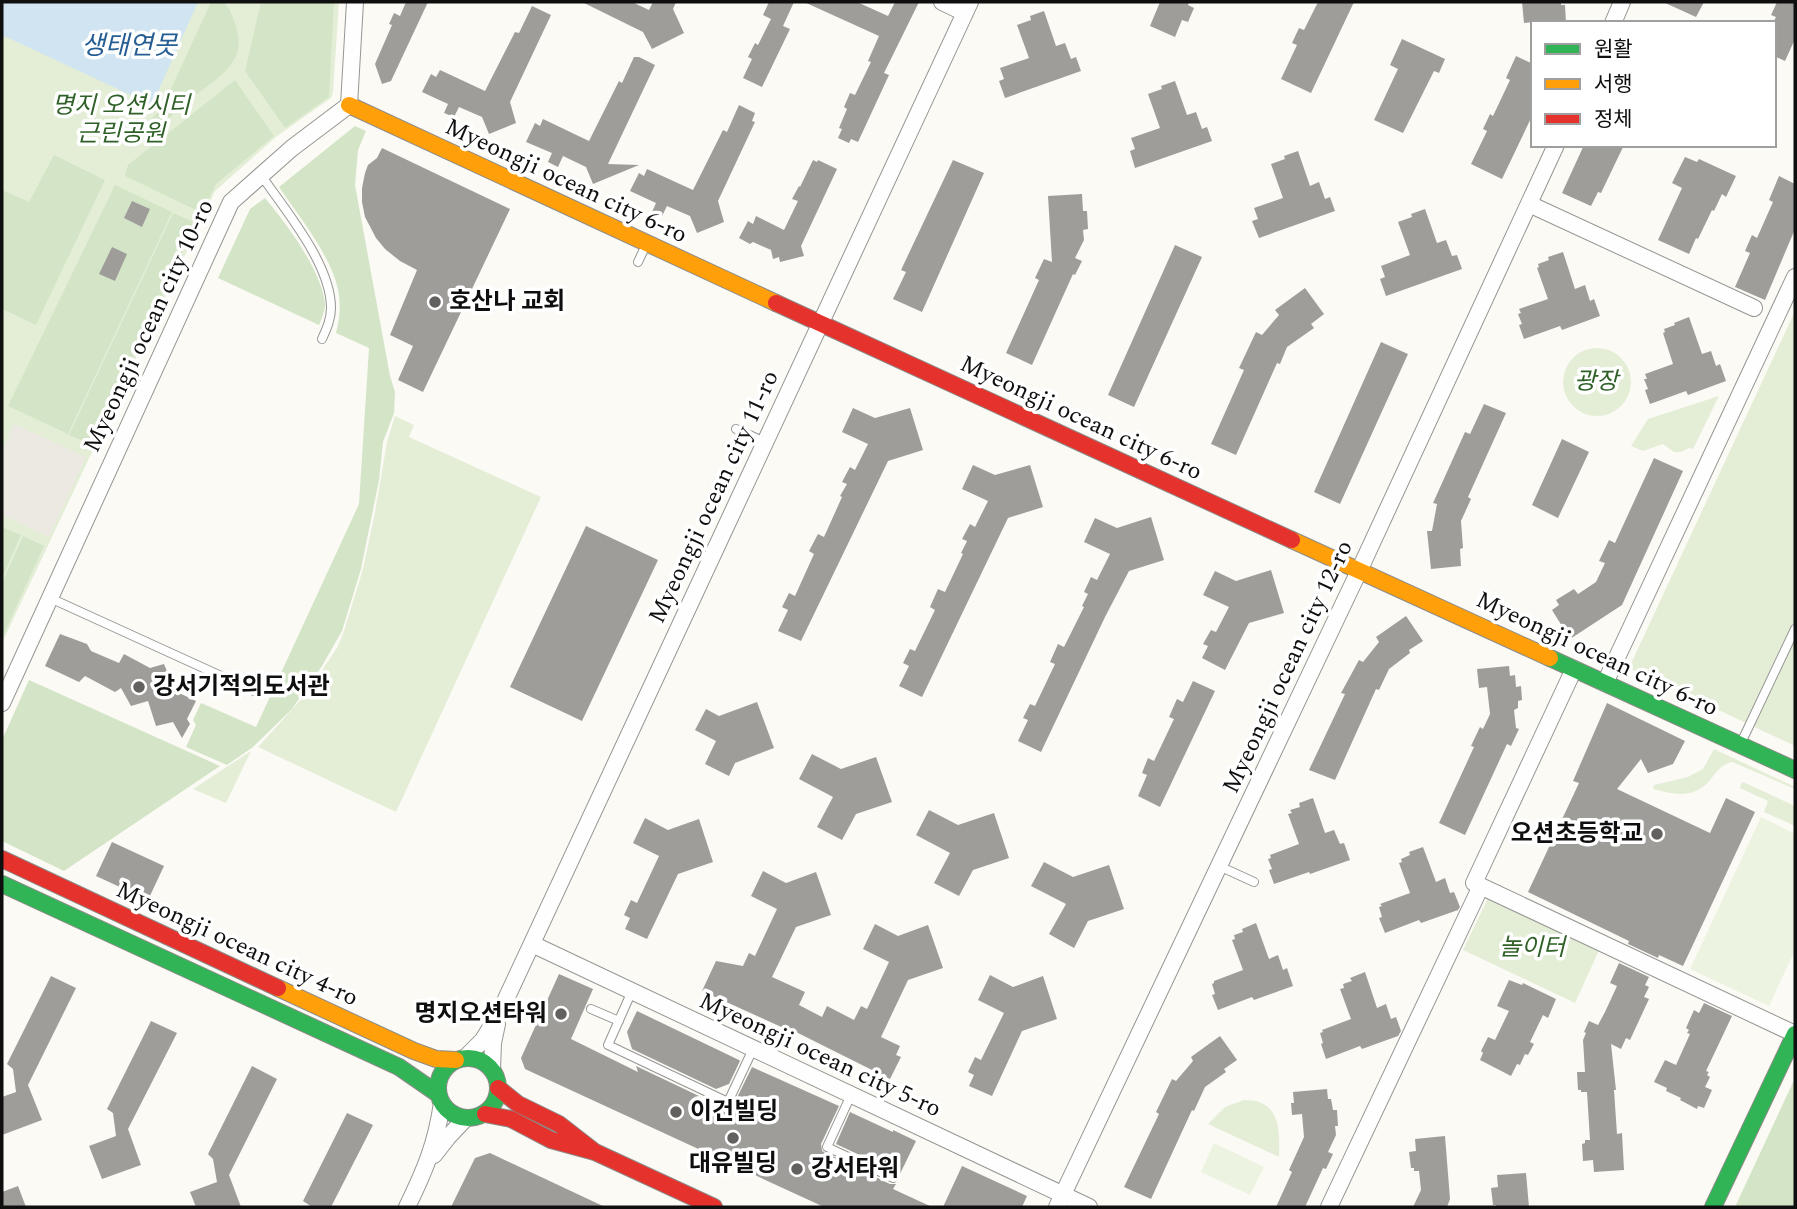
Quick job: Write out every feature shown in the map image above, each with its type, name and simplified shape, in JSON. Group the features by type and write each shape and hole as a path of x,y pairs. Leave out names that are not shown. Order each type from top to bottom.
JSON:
{"main road":[{"name":"Myeongji ocean city 6-ro","path":"349,106 1795,770"},
{"name":"Myeongji ocean city 4-ro","path":"2,859 414,1051 436,1059 460,1059"},
{"name":"Myeongji ocean city 4-ro","path":"2,884 399,1067 440,1099"},
{"path":"1713,1207 1795,1034"},
{"path":"475,1058 492,1069 497,1078 497,1098 485,1114 466,1118 448,1111 440,1099 438,1084 447,1066 460,1059 475,1058"},
{"path":"498,1088 518,1104 559,1124 595,1152"},
{"path":"485,1114 511,1119 551,1140 595,1152 714,1207"}],"street":[{"path":"349,106 355,2"},
{"path":"942,2 967,7"},
{"path":"1614,21 1622,2"},
{"name":"Myeongji ocean city 11-ro","path":"500,1012 967,7"},
{"name":"Myeongji ocean city 10-ro","path":"2,703 231,202 292,148 349,106"},
{"name":"Myeongji ocean city 12-ro","path":"1060,1201 1359,571 1555,147"},
{"path":"1529,204 1754,308"},
{"path":"1605,683 1795,277"},
{"path":"1574,669 1474,883 1795,1034"},
{"path":"1329,1207 1481,886"},
{"name":"Myeongji ocean city 5-ro","path":"532,944 851,1095 1060,1201 1088,1207"},
{"path":"460,1059 483,1040 500,1012"},
{"path":"492,1069 493,1043 500,1012"},
{"path":"407,1207 427,1166 437,1133 440,1099"},
{"path":"427,1166 466,1118"}],"lane":[{"path":"261,175 323,270 331,309 330,321 323,339"},
{"path":"638,262 646,244"},
{"path":"736,429 765,442"},
{"path":"50,598 254,691"},
{"path":"1740,745 1795,629"},
{"path":"1219,866 1254,882"},
{"path":"632,991 608,1045 728,1102 753,1049"},
{"path":"592,1009 619,1021"},
{"path":"851,1095 827,1147 893,1178"}],"green space":[{"name":"명지 오션시티 근린공원","path":"2,2 339,2 331,98 277,136 215,191 2,643"},
{"path":"211,2 224,2 236,26 239,40 233,62 159,128 152,118 162,108"},
{"path":"261,2 334,2 329,97 285,128 245,71"},
{"path":"235,80 274,136 216,184 202,213 125,176 128,165"},
{"path":"355,126 366,131 358,150 355,185 395,392 394,413 383,442 379,480 361,569 342,631 292,709 253,747 227,765 186,747 196,725 193,720 201,703 256,727 359,504 369,348 336,333 340,306 335,277 313,237 279,187"},
{"path":"54,155 105,180 36,325 2,309 2,190 29,202"},
{"path":"115,185 172,212 68,434 8,406"},
{"path":"265,198 292,234 317,277 325,304 319,325 218,278 250,209"},
{"path":"173,213 196,223 92,445 69,435"},
{"path":"1795,311 1795,746 1629,668"},
{"name":"광장","path":"1597,348 1610,351 1621,358 1628,369 1631,382 1628,395 1621,406 1610,413 1597,416 1584,413 1573,406 1566,395 1563,382 1566,369 1573,358 1584,351"},
{"path":"1719,396 1693,449 1674,452 1663,444 1643,451 1631,446 1648,419"},
{"path":"395,416 414,425 409,437 541,497 396,812 258,747 306,694 337,648 363,569 387,442"},
{"path":"2,527 21,535 2,578"},
{"path":"23,536 44,546 2,638 2,583"},
{"path":"29,680 220,766 64,871 2,841 2,740"},
{"path":"1714,749 1795,789 1732,762 1723,766 1705,785 1691,793 1677,794 1653,789 1654,785 1688,777 1703,769"},
{"path":"251,751 226,803 193,789"},
{"path":"1743,782 1795,806 1795,826 1764,812 1768,801 1740,788"},
{"path":"1761,817 1795,834 1795,950 1769,1006 1690,969"},
{"name":"놀이터","path":"1490,894 1601,946 1575,1003 1463,950"},
{"path":"1795,1078 1795,1207 1735,1207"},
{"path":"1244,1100 1256,1101 1271,1110 1278,1127 1279,1157 1208,1124 1225,1107"},
{"path":"1214,1143 1264,1167 1250,1195 1201,1172"}],"shaded area":[{"path":"14,424 86,457 49,537 2,515 2,450"}],"water":[{"name":"생태연못","path":"2,2 198,2 152,105 2,35"}],"building":[{"path":"406,2 428,2 391,81 382,84 375,64 392,25 389,24 394,13 400,16"},
{"path":"582,2 632,2 649,10 653,2 676,2 673,9 684,33 652,49 643,32"},
{"path":"769,2 794,2 783,26 790,29 762,87 743,78 752,59 748,57 755,43 758,45 771,19 763,15"},
{"path":"804,2 857,2 888,16 895,2 919,2 884,73 889,75 858,142 851,139 849,143 838,138 842,129 839,128 850,93 855,95 871,62 868,61 879,36"},
{"path":"1160,2 1189,2 1188,5 1194,8 1188,22 1182,20 1175,37 1150,26"},
{"path":"1318,2 1354,2 1311,93 1281,79 1297,45 1292,43 1299,28 1304,30"},
{"path":"1522,2 1561,2 1561,5 1565,5 1566,21 1524,23"},
{"path":"1663,2 1704,2 1696,17"},
{"path":"1777,2 1795,2 1795,39 1785,61 1776,57 1776,17 1771,15"},
{"path":"532,6 551,15 510,102 516,123 489,134 482,117 459,107 454,117 444,113 448,104 422,92 431,74 436,77 440,70 485,91 515,32 519,33"},
{"path":"1044,11 1056,46 1065,43 1071,59 1076,57 1081,71 1005,98 999,81 1004,79 1000,68 1029,58 1017,25"},
{"path":"1402,39 1445,59 1439,73 1434,71 1403,133 1374,120 1398,69 1390,65"},
{"path":"1516,56 1531,63 1531,118 1502,179 1471,164 1487,131 1483,129 1490,114 1493,116 1510,80 1506,78"},
{"path":"634,57 655,65 608,164 639,165 593,184 586,167 563,156 558,167 548,162 552,153 526,142 535,123 540,126 543,119 589,141"},
{"path":"1175,81 1187,115 1196,112 1202,129 1207,127 1212,141 1135,168 1130,151 1135,149 1131,138 1160,128 1148,94"},
{"path":"739,105 755,113 752,121 755,122 718,201 724,222 697,233 690,216 667,206 662,216 652,212 656,203 630,191 639,173 644,176 647,169 693,190 723,130 727,132"},
{"path":"1583,147 1623,147 1601,193 1598,192 1591,206 1562,193"},
{"name":"호산나 교회","path":"382,148 510,209 423,392 398,380 413,346 390,335 417,270 400,261 376,238 365,217 362,202 365,173"},
{"path":"1298,151 1310,186 1319,182 1325,199 1330,197 1335,211 1259,238 1252,221 1258,219 1254,208 1283,198 1271,164"},
{"path":"1685,157 1697,162 1699,159 1736,176 1726,197 1722,194 1714,211 1712,210 1689,254 1658,240 1682,188 1672,183"},
{"path":"813,160 837,169 801,246 804,256 780,262 779,257 773,259 771,250 739,238 748,221 753,224 756,216 784,230 798,201 792,199"},
{"path":"953,160 984,173 922,312 893,299 906,272 901,270"},
{"path":"1779,176 1795,184 1795,229 1765,300 1735,287 1750,253 1745,251 1752,235 1757,238 1773,202 1769,200"},
{"path":"1082,194 1088,229 1083,230 1084,240 1075,258 1082,261 1075,275 1073,274 1032,365 1006,353 1039,280 1035,278 1044,259 1052,262 1048,196"},
{"path":"132,201 150,209 142,227 124,218"},
{"path":"1425,209 1437,243 1446,240 1452,256 1457,255 1462,269 1386,296 1380,279 1385,277 1381,266 1410,255 1398,222"},
{"path":"1175,245 1202,257 1134,407 1108,395"},
{"path":"112,247 127,254 115,281 99,274"},
{"path":"1563,252 1575,289 1585,285 1590,301 1594,299 1600,316 1562,330 1560,326 1524,339 1519,325 1522,324 1519,309 1548,299 1538,264"},
{"path":"1305,288 1324,314 1311,324 1314,328 1287,347 1280,364 1277,363 1236,455 1211,444 1244,370 1239,368 1256,332 1262,335 1279,315 1275,310"},
{"path":"1689,317 1702,354 1711,351 1716,366 1720,364 1726,381 1688,395 1686,391 1650,404 1645,390 1648,389 1645,374 1673,364 1664,329"},
{"path":"1381,342 1408,354 1340,504 1314,492"},
{"path":"1484,404 1506,413 1468,497 1471,499 1461,521 1461,566 1431,569 1427,531 1432,531 1437,504 1433,503 1465,432 1470,434"},
{"path":"853,408 875,418 910,408 923,450 888,461 801,641 778,631 788,610 782,607 789,593 795,596 814,554 809,551 818,534 824,537 842,497 840,496 847,484 842,482 850,467 855,470 868,444 842,432"},
{"path":"1562,439 1589,452 1558,518 1532,505"},
{"path":"1654,458 1683,471 1622,605 1570,639 1552,610 1559,605 1556,600 1574,589 1578,594 1596,582 1605,563 1599,561 1609,540 1615,543"},
{"path":"973,465 995,475 1030,465 1043,507 1008,518 922,697 899,686 909,666 903,663 910,649 915,651 935,610 930,607 938,589 945,592 963,554 961,553 967,541 962,539 970,524 975,527 988,501 962,489"},
{"path":"1151,517 1164,560 1129,571 1041,752 1018,741 1028,720 1023,718 1030,704 1035,706 1055,664 1050,662 1058,644 1064,647 1084,607 1082,606 1088,594 1084,592 1091,577 1097,580 1110,554 1084,542 1095,518 1117,528"},
{"path":"586,526 658,560 582,721 510,687"},
{"path":"1271,570 1284,613 1249,623 1225,670 1202,658 1208,646 1203,644 1211,630 1216,632 1229,607 1203,595 1215,571 1236,581"},
{"path":"1406,616 1423,641 1389,669 1379,690 1376,689 1335,780 1309,770 1345,694 1341,693 1359,660 1363,662 1379,642 1376,637"},
{"name":"강서기적의도서관","path":"60,634 87,644 91,651 119,663 124,654 150,668 164,664 175,691 196,701 187,719 190,724 182,738 173,722 156,726 148,701 131,706 121,688 115,692 85,676 79,682 45,666"},
{"path":"1509,666 1510,676 1515,675 1516,687 1521,686 1522,700 1518,701 1518,708 1514,710 1516,728 1519,729 1511,746 1507,744 1465,835 1439,823 1474,747 1471,746 1490,714 1487,687 1479,688 1477,669"},
{"path":"1193,681 1215,691 1160,807 1138,796 1147,775 1142,773 1148,758 1154,761 1174,719 1169,717 1177,699 1183,702"},
{"path":"757,702 774,748 735,763 729,776 705,764 716,741 695,730 706,709 719,716"},
{"path":"1607,703 1685,741 1673,764 1648,773 1641,759 1617,789 1710,833 1726,798 1755,812 1683,966 1628,944 1629,941 1528,892 1579,783 1573,781"},
{"path":"812,754 841,769 876,757 892,802 856,814 842,840 817,827 833,797 799,779"},
{"path":"1313,798 1325,833 1334,830 1340,844 1344,843 1350,860 1274,884 1269,870 1272,869 1268,859 1271,858 1270,855 1299,844 1288,814 1292,813 1290,810 1300,807 1299,803"},
{"path":"929,810 958,825 994,813 1009,858 973,870 959,896 934,883 950,853 916,835"},
{"path":"645,818 668,830 699,819 713,862 678,874 647,939 625,929 630,918 624,915 631,900 637,903 659,856 633,843"},
{"path":"112,842 164,866 148,900 96,876"},
{"path":"1423,847 1436,882 1445,878 1450,893 1454,892 1460,907 1421,923 1419,920 1385,933 1379,918 1382,917 1380,904 1410,893 1399,863 1410,855 1409,852"},
{"path":"1044,862 1073,877 1109,865 1124,909 1088,921 1074,948 1049,934 1066,904 1031,886"},
{"path":"763,871 786,883 816,872 831,915 796,927 772,977 805,992 799,1005 822,1017 827,1006 854,1020 861,1006 867,1009 889,962 863,949 875,924 898,936 928,925 943,968 908,980 881,1037 900,1046 896,1055 901,1057 890,1079 788,1028 702,991 716,961 743,966 749,953 755,956 777,909 751,896"},
{"path":"1256,923 1269,959 1278,955 1283,970 1287,968 1293,986 1218,1010 1212,995 1215,994 1212,984 1243,970 1232,940 1235,939 1234,935 1243,932 1242,929"},
{"path":"1619,963 1649,977 1645,985 1649,987 1644,997 1649,999 1630,1040 1626,1038 1621,1049 1611,1044 1617,1134 1622,1133 1624,1170 1594,1172 1593,1160 1583,1161 1582,1144 1585,1140 1590,1140 1587,1092 1578,1090 1577,1072 1585,1072 1584,1032 1589,1021 1598,1025 1605,1012 1617,986 1610,983"},
{"path":"1365,972 1377,1008 1386,1004 1391,1019 1396,1017 1401,1031 1398,1036 1326,1059 1320,1033 1351,1019 1340,989 1344,988 1343,984 1352,981 1350,978"},
{"path":"559,974 593,989 571,1039 638,1072 636,1066 699,1096 694,1097 729,1114 752,1067 839,1106 821,1144 822,1151 890,1184 896,1184 893,1189 932,1207 824,1207 525,1069 521,1058"},
{"path":"990,975 1013,987 1043,976 1057,1019 1022,1031 992,1096 969,1086 974,1075 968,1072 975,1057 981,1060 1004,1013 978,1000"},
{"path":"51,976 76,988 28,1085 42,1120 2,1135 2,1097 16,1092 13,1069 7,1064"},
{"path":"1509,980 1522,985 1523,983 1556,999 1548,1018 1543,1015 1530,1042 1534,1044 1528,1055 1525,1054 1511,1076 1480,1060 1488,1037 1495,1040 1509,1011 1497,1006"},
{"path":"1704,1003 1732,1016 1706,1071 1710,1077 1705,1087 1712,1090 1704,1108 1698,1106 1697,1109 1654,1082 1665,1060 1676,1065 1690,1034 1686,1028 1694,1010 1699,1013"},
{"path":"637,1011 739,1060 729,1084 716,1089 632,1049 627,1032"},
{"path":"151,1021 177,1033 128,1129 141,1165 102,1179 89,1146 116,1136 113,1113 107,1109"},
{"path":"1220,1036 1237,1060 1205,1087 1151,1199 1124,1187 1159,1114 1156,1112 1172,1079 1176,1081 1193,1061 1191,1057"},
{"path":"252,1066 277,1079 229,1175 241,1207 196,1207 190,1192 217,1182 213,1159 208,1154"},
{"path":"1327,1089 1333,1110 1337,1110 1338,1126 1335,1126 1336,1135 1328,1152 1333,1154 1326,1169 1323,1168 1305,1207 1276,1207 1304,1137 1302,1114 1292,1115 1293,1092"},
{"path":"850,1112 916,1141 899,1176 896,1172 836,1144"},
{"path":"347,1113 373,1125 331,1207 312,1207 303,1201"},
{"path":"1445,1136 1450,1199 1447,1207 1413,1207 1421,1190 1419,1171 1411,1168 1409,1152 1416,1151 1415,1139"},
{"path":"490,1153 605,1207 451,1207 475,1158"},
{"path":"962,1166 1027,1196 1022,1207 943,1207"},
{"path":"1526,1173 1529,1207 1493,1205 1491,1188 1498,1187 1497,1175"},
{"path":"18,1186 26,1207 2,1207 2,1192"}],"traffic: fast":[{"path":"1550,658 1795,770"},
{"path":"2,884 399,1067 438,1094"},
{"path":"1713,1207 1795,1034"},
{"path":"462,1058 474,1058 493,1071 498,1088 496,1100 485,1113 474,1118 462,1118 443,1105 438,1094 438,1082 451,1063 462,1058"}],"traffic: slow":[{"path":"349,105 776,303"},
{"path":"1292,540 1550,658"},
{"path":"278,988 414,1051 436,1059 456,1060"}],"traffic: jam":[{"path":"776,303 1292,540"},
{"path":"2,859 278,988"},
{"path":"485,1114 511,1119 551,1140 595,1152 559,1124 518,1104 498,1088"},
{"path":"595,1152 714,1207"}],"place":[{"name":"호산나 교회","path":"435,302"},
{"name":"강서기적의도서관","path":"139,687"},
{"name":"오션초등학교","path":"1657,834"},
{"name":"명지오션타워","path":"561,1014"},
{"name":"이건빌딩","path":"676,1112"},
{"name":"대유빌딩","path":"733,1138"},
{"name":"강서타워","path":"797,1169"}]}
